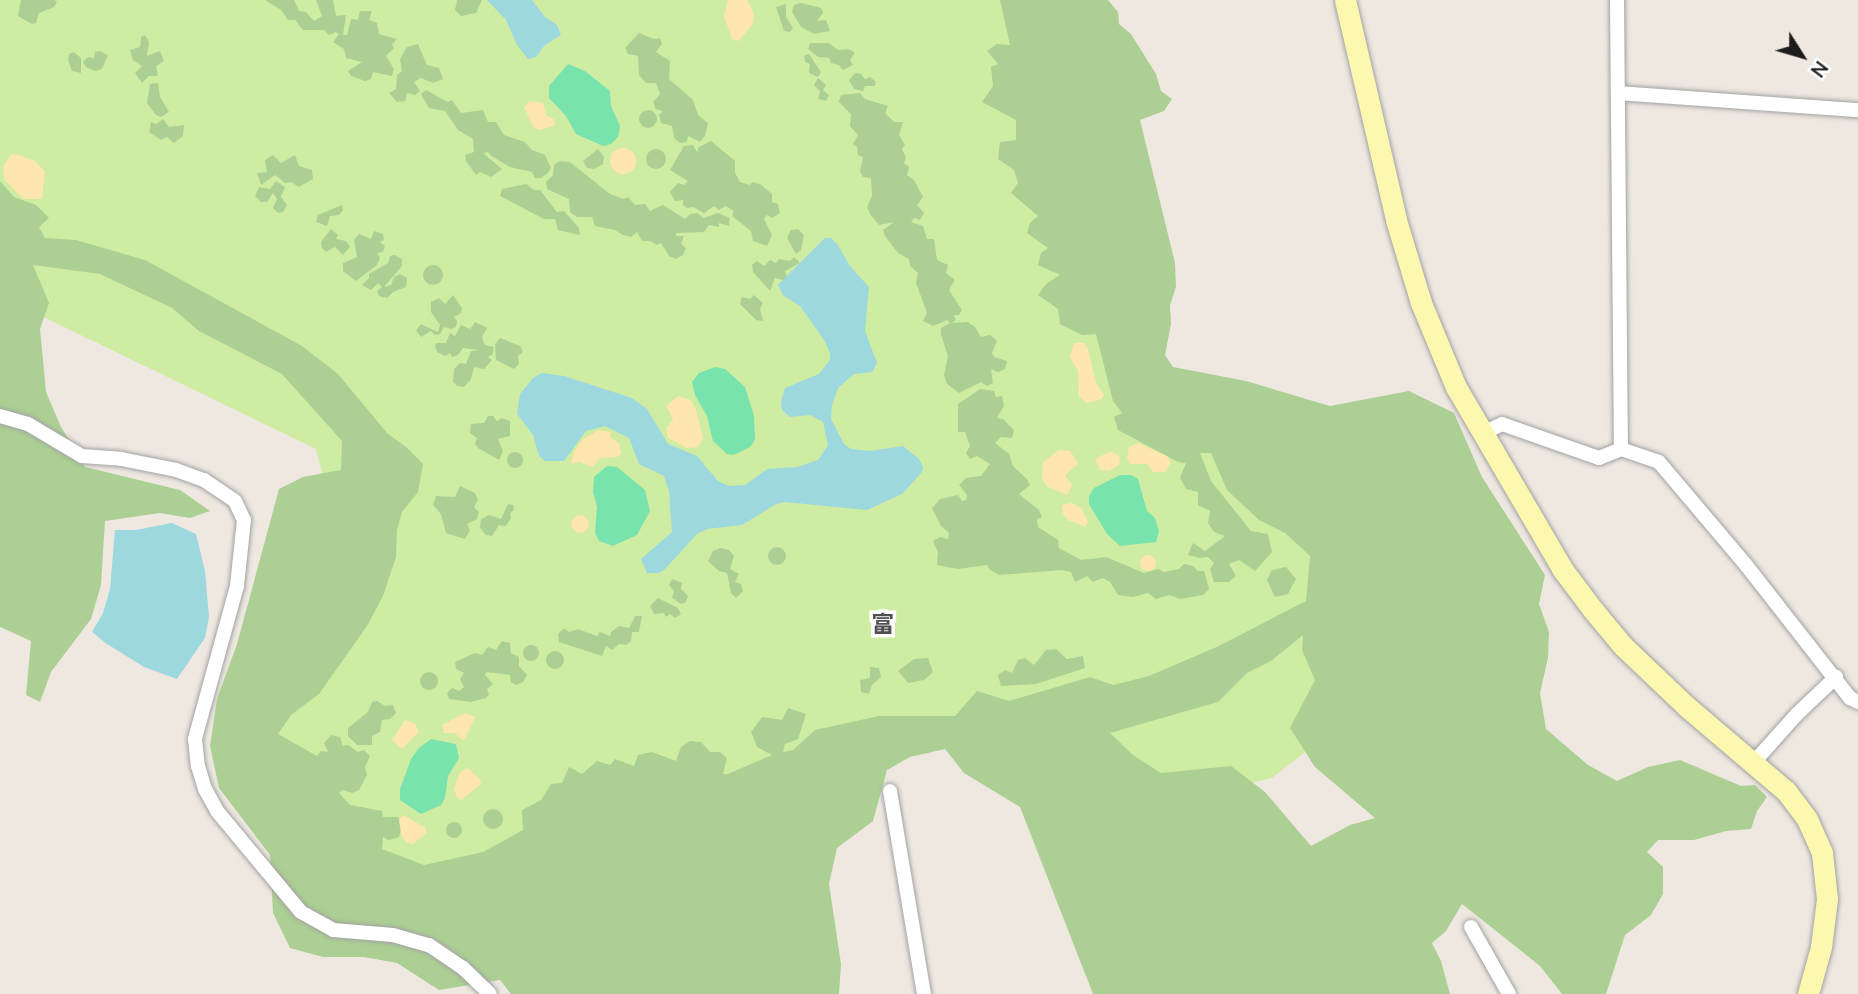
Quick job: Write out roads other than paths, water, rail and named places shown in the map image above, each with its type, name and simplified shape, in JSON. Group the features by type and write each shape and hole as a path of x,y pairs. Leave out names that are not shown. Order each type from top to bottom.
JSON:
{"street":[{"path":"1345,0 1396,220 1420,303 1455,387 1563,570 1615,637 1686,706 1786,791 1807,819 1822,853 1827,899 1821,947 1808,994"},
{"path":"1617,0 1621,449"},
{"path":"1618,93 1858,110"},
{"path":"0,416 28,424 82,456 121,459 176,470 204,480 235,501 244,520 237,586 201,706 195,739 198,766 205,789 217,811 301,912 333,930 393,935 429,945 463,968 490,994"},
{"path":"1483,433 1502,424 1599,458 1621,449 1659,462 1836,677 1850,698 1858,702"},
{"path":"1754,762 1797,714 1836,677"},
{"path":"890,791 924,994"},
{"path":"1471,927 1509,994"}],"water":[{"path":"487,0 532,0 545,17 557,25 561,35 544,46 536,57 528,59 517,45 506,20"},
{"path":"825,238 831,238 837,244 850,266 869,287 865,331 877,363 872,372 854,374 838,388 832,405 831,419 844,444 851,449 870,451 903,446 919,459 922,472 902,494 867,510 785,502 776,504 742,525 707,529 697,534 665,569 659,573 647,573 641,559 672,532 669,491 664,476 639,464 629,438 605,426 586,431 564,461 545,461 539,456 533,435 517,414 520,394 533,378 542,373 564,376 632,398 647,409 668,444 697,456 718,481 729,486 745,485 767,469 797,467 818,460 828,445 823,422 810,415 790,417 782,410 781,402 785,388 819,374 830,360 830,353 800,306 783,295 778,285"},
{"path":"172,523 196,534 205,571 209,617 205,638 177,679 144,667 92,632 103,613 110,589 115,530 136,530"}],"district":[{"name":"富","path":"883,625"}]}
